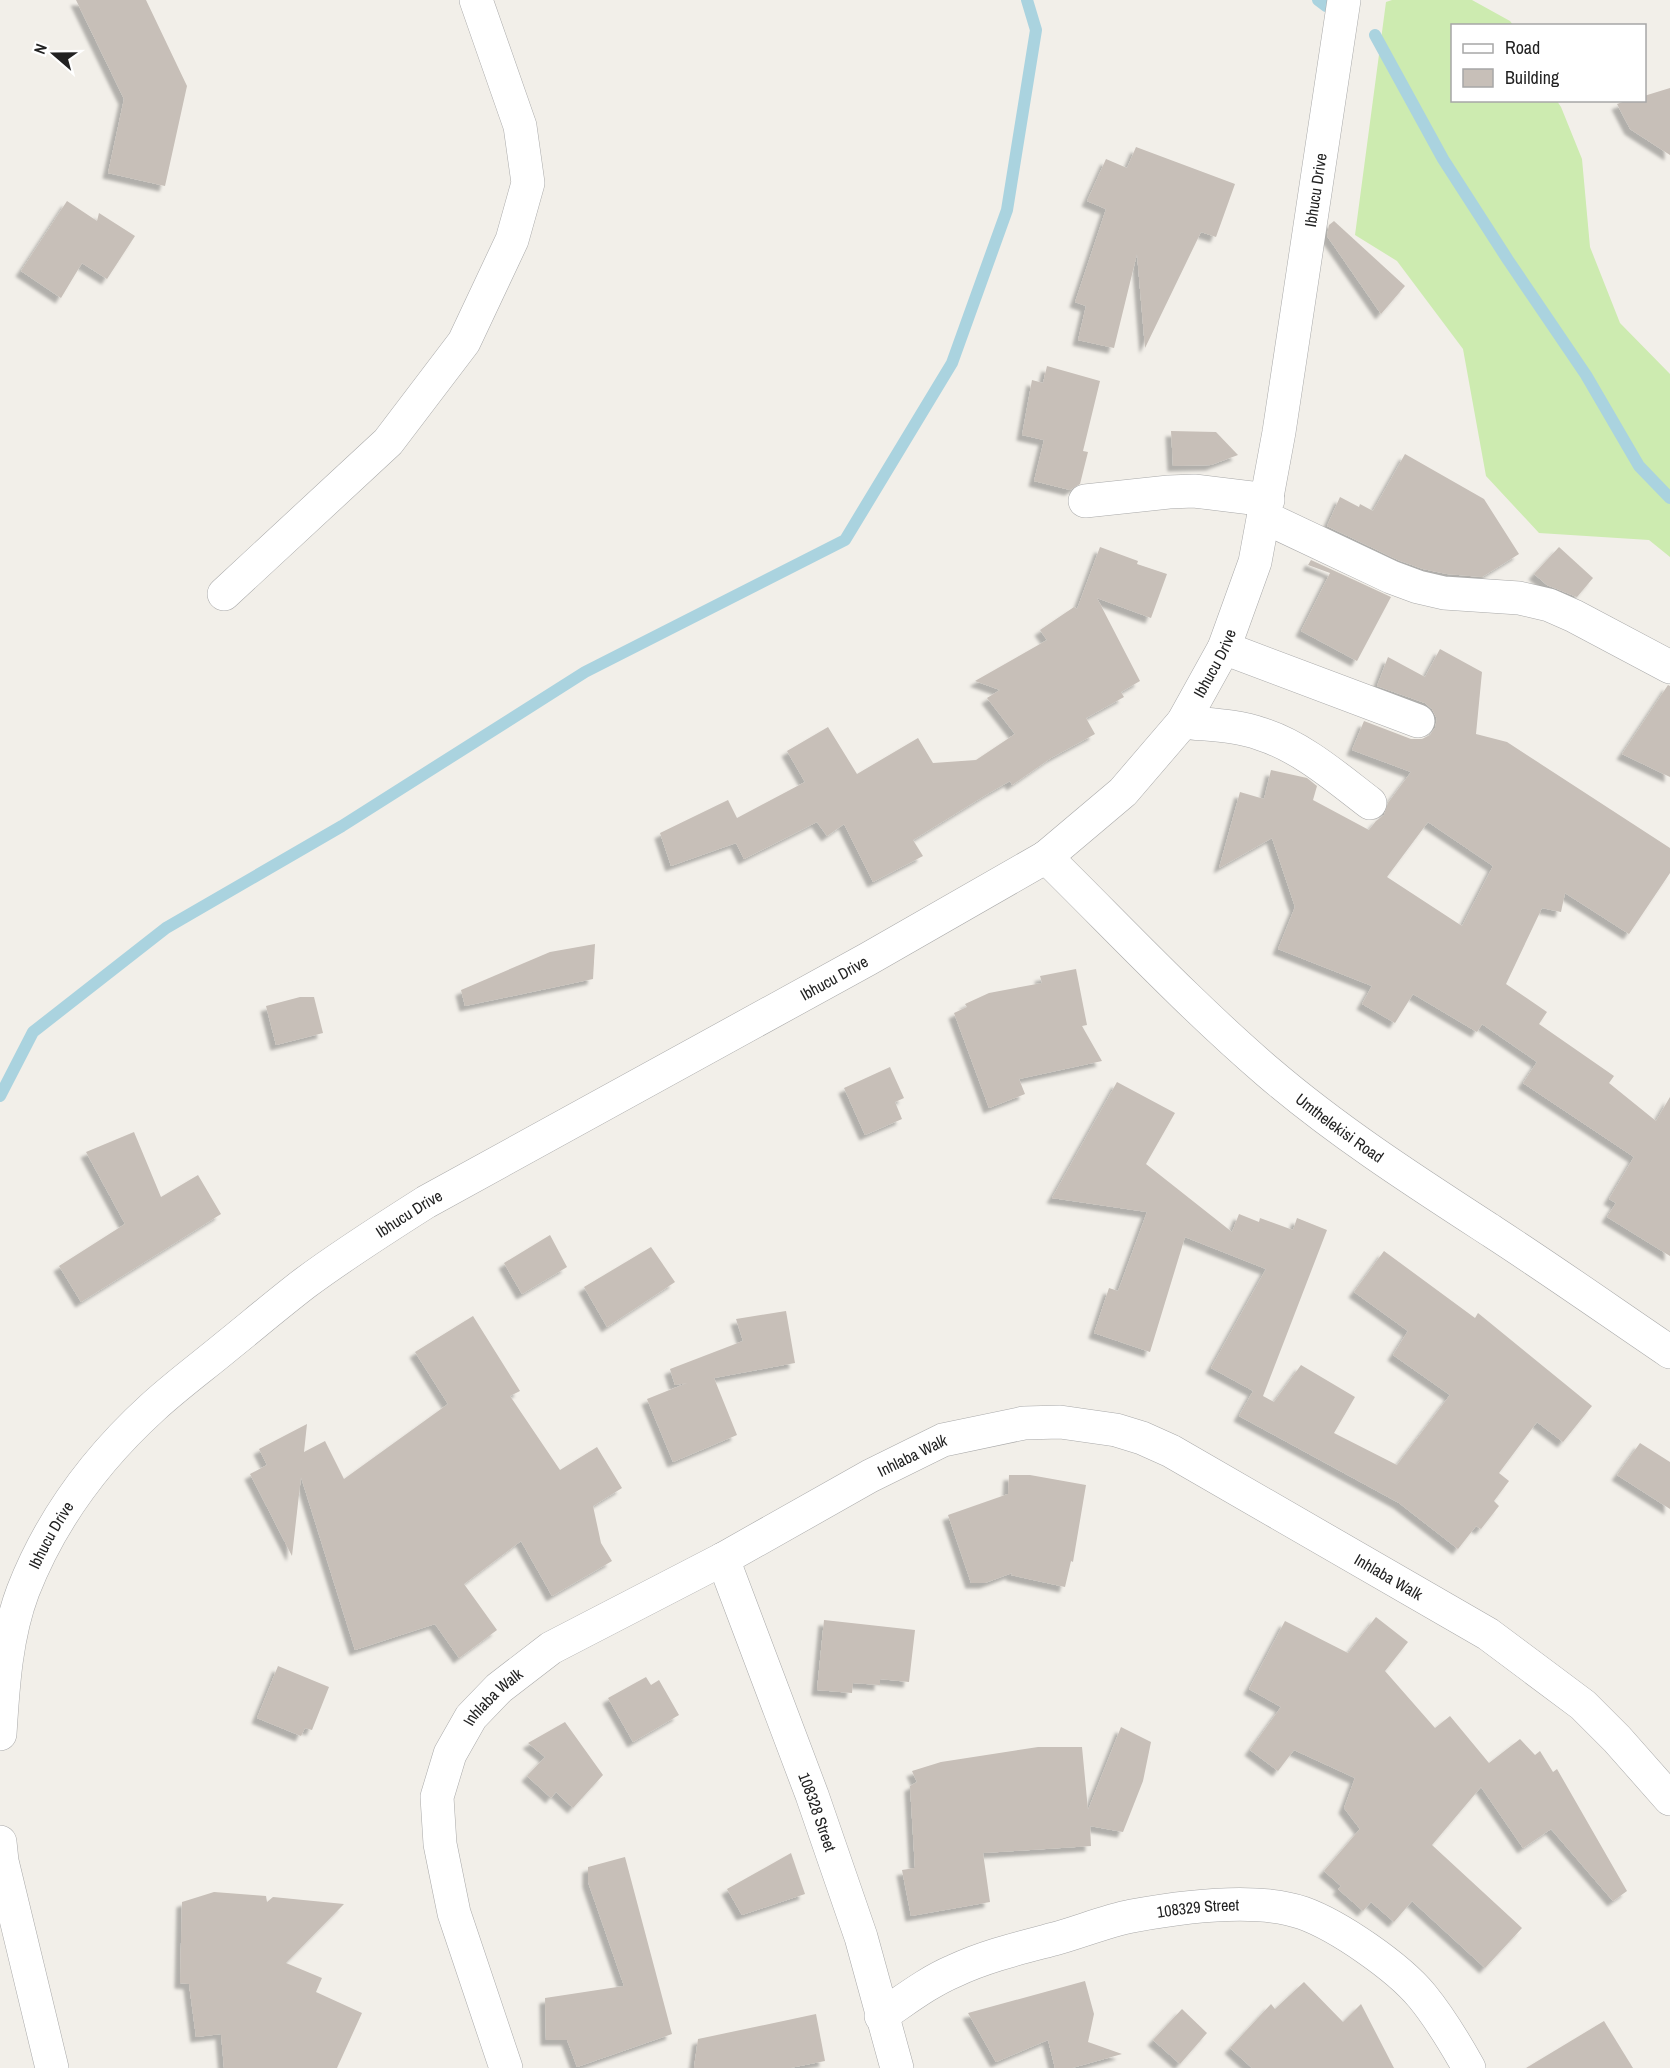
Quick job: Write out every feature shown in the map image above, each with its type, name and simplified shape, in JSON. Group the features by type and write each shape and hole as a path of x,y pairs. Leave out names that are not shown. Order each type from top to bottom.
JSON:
{"street":[{"path":"224,594 388,442 464,342 512,240 528,183 520,126 476,0"},
{"name":"Ibhucu Drive","path":"0,1734 10,1637 22,1593 39,1553 82,1483 114,1446 154,1406 304,1284 357,1246 426,1202 868,959 1046,857 1123,792 1183,722 1224,648 1255,562 1266,508 1344,0"},
{"path":"1085,501 1194,491 1266,508 1391,577 1418,588 1444,593 1519,598 1549,605 1670,667"},
{"path":"1224,648 1418,721"},
{"path":"1183,722 1239,728 1261,733 1314,760 1370,803"},
{"name":"Umthelekisi Road","path":"1046,857 1219,1028 1316,1111 1377,1156 1551,1270 1670,1352"},
{"name":"Inhlaba Walk","path":"506,2068 454,1913 440,1844 437,1797 450,1755 471,1717 500,1688 551,1648 723,1559 870,1476 944,1440 1024,1423 1060,1422 1116,1430 1142,1438 1171,1451 1488,1634 1583,1705 1617,1739 1670,1799"},
{"name":"108328 Street","path":"723,1559 812,1795 861,1937 897,2068"},
{"path":"0,1842 2,1861 52,2068"},
{"name":"108329 Street","path":"881,2016 938,1978 988,1958 1131,1916 1229,1904 1257,1905 1303,1913 1319,1920 1365,1948 1401,1975 1421,1994 1442,2022 1469,2068"}],"green space":[{"path":"1392,0 1472,0 1512,24 1451,24 1451,102 1558,102 1561,107 1582,159 1590,247 1620,323 1670,374 1670,557 1649,540 1539,533 1486,476 1463,349 1397,261 1355,235 1386,2"}],"building":[{"path":"76,0 146,0 187,86 165,186 108,173 124,99"},
{"path":"1670,88 1670,155 1630,129 1617,104 1646,102 1646,95"},
{"path":"1136,147 1235,184 1216,237 1201,232 1145,348 1137,254 1114,348 1078,340 1086,306 1075,302 1106,209 1087,201 1106,159 1127,168"},
{"path":"67,201 97,221 99,213 135,236 107,279 82,263 61,298 21,271"},
{"path":"1334,221 1405,286 1381,314 1327,236 1329,225"},
{"path":"1047,366 1100,381 1083,451 1088,452 1080,484 1070,490 1034,481 1044,440 1022,435 1032,380 1043,383"},
{"path":"1171,431 1216,432 1238,455 1211,465 1173,466"},
{"path":"1405,454 1484,499 1519,554 1482,577 1447,574 1398,560 1327,526 1340,497 1373,511"},
{"path":"1100,547 1138,561 1137,564 1167,574 1151,618 1097,598 1140,681 1121,692 1124,697 1086,718 1095,734 1051,758 1012,785 1010,781 989,793 913,840 923,856 873,882 844,824 827,836 817,822 744,859 736,843 671,866 660,833 728,800 737,818 805,782 787,751 828,727 857,774 918,738 933,763 976,760 1015,734 987,698 1000,690 975,681 1047,640 1040,630 1074,607 1077,609"},
{"path":"1559,547 1593,578 1577,597 1547,585 1534,574"},
{"path":"1311,560 1391,597 1357,661 1301,631 1330,573 1308,565"},
{"path":"1440,649 1482,672 1476,734 1507,742 1670,848 1670,873 1629,934 1565,893 1561,912 1542,908 1506,984 1547,1012 1539,1024 1614,1076 1609,1083 1656,1121 1670,1097 1670,1256 1607,1217 1616,1203 1609,1199 1634,1157 1523,1083 1537,1062 1482,1024 1477,1032 1413,994 1395,1023 1362,1004 1372,986 1278,949 1295,907 1272,838 1219,868 1240,792 1264,799 1271,770 1307,778 1317,786 1313,800 1369,830 1384,815 1388,803 1411,772 1352,750 1364,721 1411,739 1422,739 1430,735 1437,719 1432,709 1425,703 1377,686 1388,657 1425,677","holes":["1428,822 1493,866 1462,926 1387,877"]},
{"path":"1668,685 1670,686 1670,777 1622,754"},
{"path":"595,944 593,979 465,1006 461,990 550,952"},
{"path":"1076,969 1087,1025 1082,1026 1102,1061 1019,1079 1025,1094 989,1108 954,1013 967,1007 965,1004 989,993 1042,983 1040,976"},
{"path":"300,997 314,997 323,1033 276,1045 266,1006"},
{"path":"890,1067 904,1098 895,1102 902,1119 865,1135 844,1088"},
{"path":"1117,1082 1175,1113 1146,1164 1232,1232 1239,1214 1259,1222 1260,1218 1293,1230 1297,1218 1327,1230 1263,1396 1274,1402 1301,1365 1355,1397 1334,1433 1397,1465 1450,1395 1393,1355 1408,1331 1354,1292 1384,1251 1475,1318 1478,1313 1592,1406 1563,1442 1537,1422 1499,1473 1509,1481 1494,1501 1499,1506 1481,1529 1476,1526 1458,1549 1399,1503 1239,1416 1253,1391 1257,1393 1211,1368 1266,1269 1185,1237 1150,1352 1094,1333 1109,1288 1118,1291 1147,1212 1052,1198"},
{"path":"134,1132 161,1197 198,1175 221,1214 81,1302 59,1266 125,1224 86,1152"},
{"path":"550,1235 567,1267 522,1294 504,1263"},
{"path":"651,1247 675,1282 607,1327 584,1287"},
{"path":"786,1311 795,1363 714,1378 737,1435 673,1462 647,1399 687,1383 675,1385 670,1369 743,1341 736,1319"},
{"path":"473,1316 520,1391 510,1396 560,1470 597,1447 622,1488 593,1506 601,1543 612,1561 552,1596 521,1541 464,1584 497,1630 459,1658 435,1624 355,1650 301,1477 292,1556 250,1474 267,1465 259,1449 307,1424 304,1452 325,1441 344,1479 448,1404 415,1352"},
{"path":"1640,1443 1670,1462 1670,1509 1617,1475"},
{"path":"1009,1475 1030,1475 1086,1485 1073,1562 1071,1561 1065,1587 1011,1575 1012,1573 985,1583 971,1583 948,1515 1008,1494"},
{"path":"1376,1617 1408,1642 1385,1671 1435,1728 1450,1716 1489,1763 1520,1739 1535,1755 1540,1751 1553,1772 1557,1769 1627,1891 1613,1901 1551,1829 1523,1848 1481,1787 1432,1845 1522,1928 1485,1968 1412,1901 1394,1922 1371,1902 1363,1911 1338,1889 1341,1886 1324,1871 1360,1829 1344,1808 1355,1778 1294,1750 1278,1771 1250,1750 1281,1707 1249,1689 1285,1621 1348,1653"},
{"path":"824,1620 915,1630 909,1682 880,1679 880,1685 853,1683 852,1693 817,1690"},
{"path":"278,1666 329,1687 312,1730 305,1728 301,1736 257,1718"},
{"path":"646,1677 651,1685 659,1680 679,1715 633,1742 608,1698"},
{"path":"565,1722 603,1775 573,1808 556,1792 551,1798 527,1776 545,1757 528,1743"},
{"path":"1121,1727 1151,1742 1143,1781 1123,1832 1090,1826 1091,1846 983,1853 990,1902 911,1916 902,1870 915,1868 910,1786 917,1782 912,1771 941,1762 1038,1747 1082,1747 1088,1810"},
{"path":"791,1853 805,1894 742,1915 727,1889"},
{"path":"625,1857 672,2034 577,2067 567,2040 546,2040 545,1998 624,1986 588,1882 588,1867"},
{"path":"214,1892 266,1896 267,1902 273,1897 344,1904 286,1963 322,1978 316,1992 362,2013 337,2068 224,2068 221,2034 196,2037 189,1984 180,1983 182,1902"},
{"path":"1085,1981 1094,2014 1088,2042 1122,2054 1072,2068 1055,2068 1048,2040 996,2062 968,2013"},
{"path":"1304,1982 1343,2022 1361,2004 1394,2068 1252,2068 1230,2048 1271,2004 1275,2009"},
{"path":"1182,2009 1207,2033 1180,2064 1153,2040"},
{"path":"816,2014 825,2061 790,2068 694,2068 698,2039"},
{"path":"1604,2021 1633,2068 1526,2068"}],"waterway":[{"path":"0,1096 33,1032 166,928 342,826 585,672 845,540 952,363 1007,210 1036,30 1027,0"},
{"path":"1318,0 1326,6"},
{"path":"1375,35 1443,159 1586,375 1639,466 1670,498"}]}
